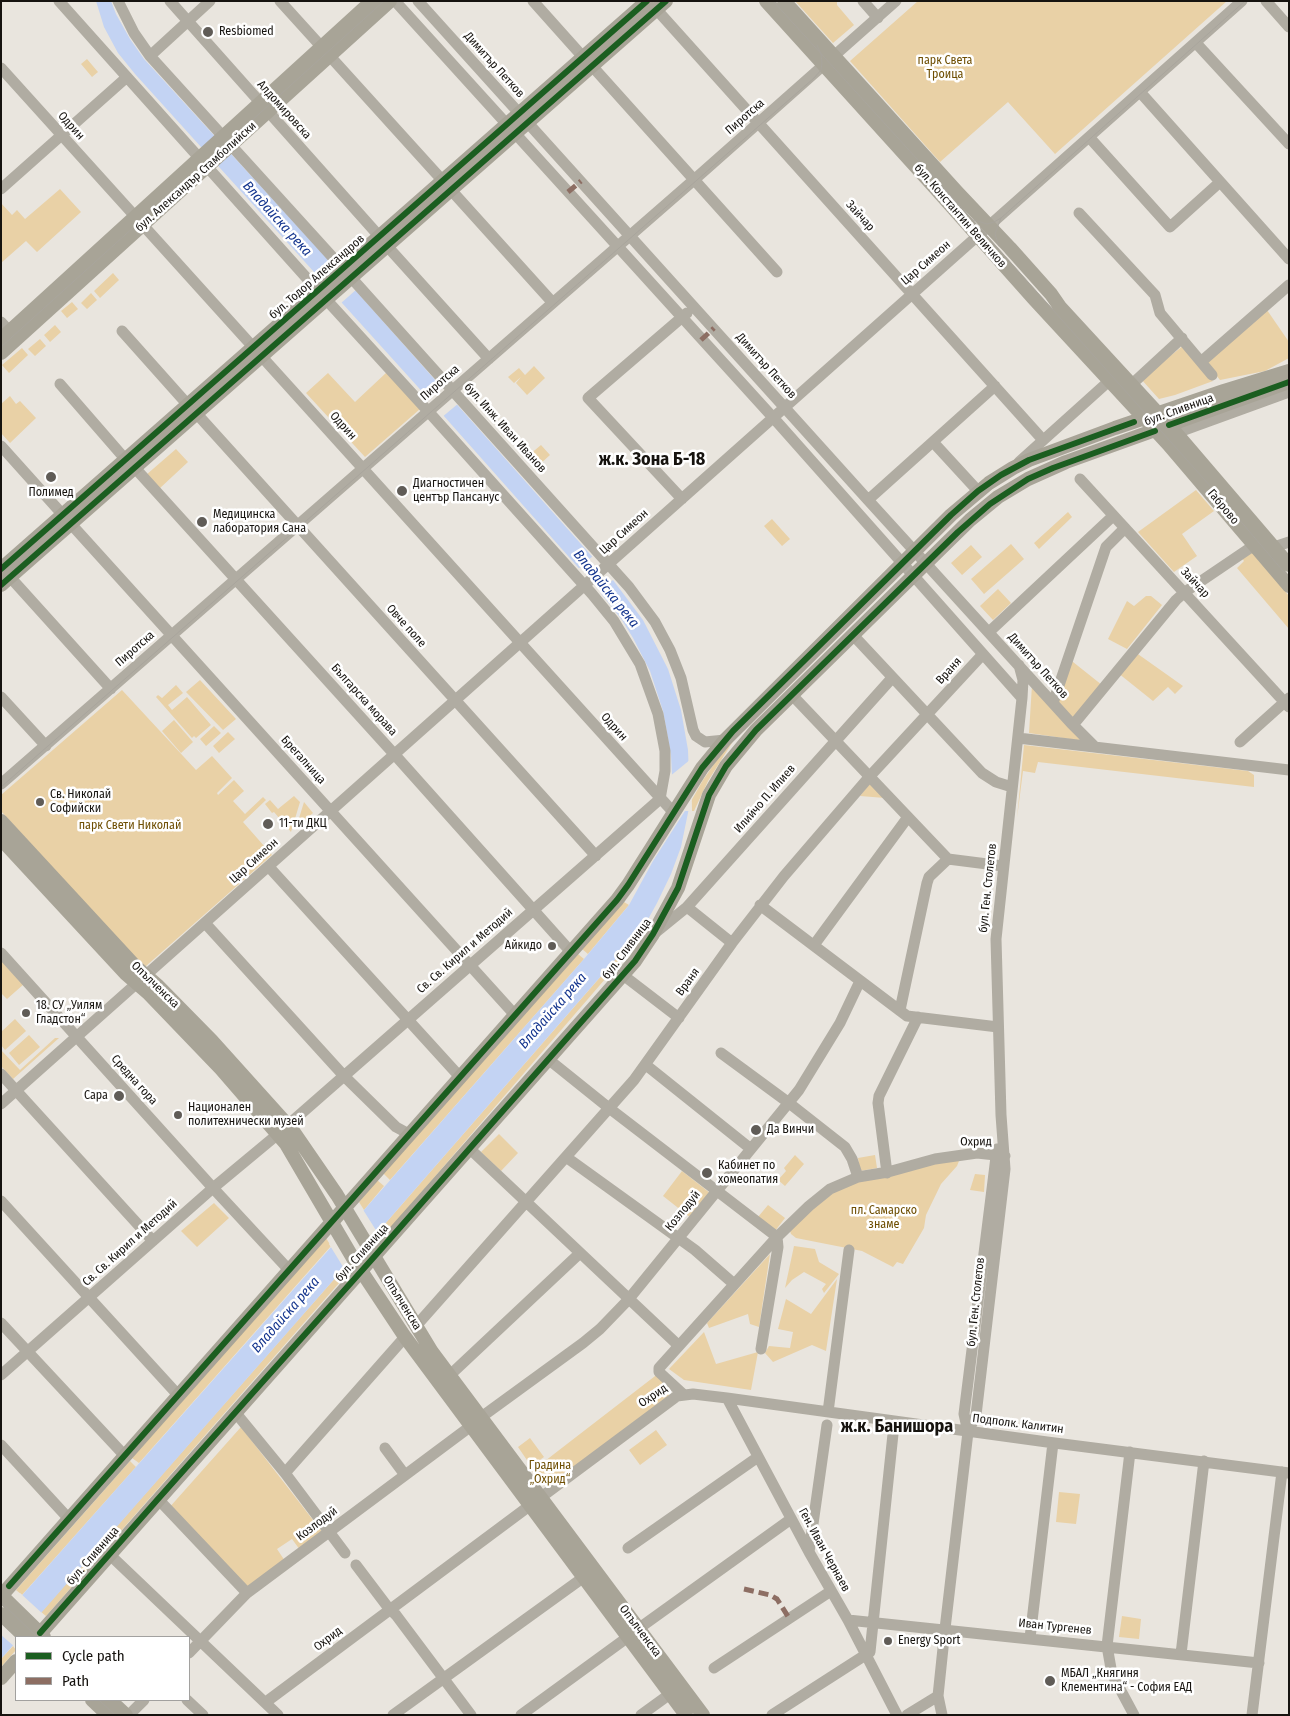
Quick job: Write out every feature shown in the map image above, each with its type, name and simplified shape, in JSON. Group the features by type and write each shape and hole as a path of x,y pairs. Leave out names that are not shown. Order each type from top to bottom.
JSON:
{"main road":[{"name":"бул. Александър Стамболийски","path":"1,353 7,333 138,222 264,108 325,51 372,1"},
{"name":"бул. Александър Стамболийски","path":"325,51 390,1"},
{"name":"бул. Константин Величков","path":"766,1 829,62 983,231 986,247 1155,430"},
{"name":"бул. Константин Величков","path":"784,1 829,62"},
{"name":"бул. Тодор Александров","path":"4,577 67,519 383,241 588,61 656,4"},
{"name":"бул. Константин Величков","path":"983,231 997,233 1051,294 1060,307 1131,385 1158,414 1178,429"},
{"name":"бул. Сливница","path":"3,1596 289,1270 346,1211 409,1134 628,885 659,836 666,805 694,780 725,740 951,515 978,491 1013,468 1044,454 1224,391 1289,372"},
{"name":"бул. Сливница","path":"36,1635 235,1412 359,1268 470,1149 622,975 654,934 678,888 704,808 722,772 731,758 756,730 792,694 970,520 1016,486 1053,468 1155,430 1178,429 1289,382"},
{"name":"Габрово","path":"1178,429 1289,565"},
{"name":"Габрово","path":"1155,430 1289,586"},
{"name":"Опълченска","path":"1,821 99,927 141,979"},
{"name":"Опълченска","path":"1,839 141,979 212,1041 283,1129 307,1149 476,1422"},
{"name":"Опълченска","path":"283,1129 286,1144 333,1225 405,1338 476,1422 536,1501 633,1633 670,1694 686,1715"},
{"name":"Опълченска","path":"536,1501 584,1577 703,1715"},
{"path":"3,1596 36,1635"},
{"path":"1,1614 36,1635"},
{"path":"1,1678 15,1662"},
{"path":"93,1701 108,1715"},
{"path":"111,1701 128,1715"}],"street":[{"path":"59,1 586,584 622,633 640,664 647,681 658,714 665,751 666,805"},
{"name":"бул. Инж. Иван Иванов","path":"118,1 134,33 150,56 226,142 347,273 607,566 630,587 665,638 681,678 696,736 705,742 725,740"},
{"name":"Алдомировска","path":"170,1 489,359"},
{"path":"150,56 210,1"},
{"path":"280,1 553,303"},
{"path":"395,1 773,418 1022,698"},
{"name":"Димитър Петков","path":"418,1 914,551 1095,747"},
{"path":"533,1 777,272"},
{"path":"863,1 878,18"},
{"name":"Пиротска","path":"1,784 364,469 829,62 896,1"},
{"name":"Цар Симеон","path":"1,1104 1242,1"},
{"path":"1266,1 1289,27"},
{"name":"Зайчар","path":"656,4 759,123 1043,440"},
{"path":"1196,43 1289,144"},
{"name":"Одрин","path":"1,68 666,805"},
{"path":"1,189 127,77"},
{"path":"1140,92 1289,259"},
{"path":"1089,137 1170,227 1220,182"},
{"path":"1079,213 1155,295 1160,313 1212,375"},
{"path":"1202,361 1289,285"},
{"path":"682,499 588,398 694,306"},
{"name":"Овче поле","path":"122,331 596,856"},
{"path":"1131,385 1182,338"},
{"name":"бул. Сливница","path":"1267,378 1289,365"},
{"path":"1013,468 1109,381"},
{"name":"Българска морава","path":"60,384 571,952"},
{"path":"868,500 995,386"},
{"name":"бул. Сливница","path":"1178,429 1289,392"},
{"path":"933,442 978,491"},
{"name":"Брегалница","path":"1,446 514,1015"},
{"name":"Зайчар","path":"1080,478 1113,516 1287,702"},
{"path":"989,632 1113,516"},
{"path":"1053,703 1106,547 1125,528"},
{"path":"1073,725 1176,600 1185,592 1248,550 1256,547 1274,547 1289,542"},
{"path":"4,577 111,689"},
{"path":"853,635 982,773 996,782 1012,787"},
{"name":"Враня","path":"416,1326 646,1065 760,906 870,776 983,654"},
{"name":"бул. Ген. Столетов","path":"942,1715 938,1696 968,1432 964,1414 1001,1155 996,939 1022,698 1023,680 1019,665"},
{"name":"Илийчо П. Илиев","path":"654,934 687,907 892,678"},
{"path":"792,694 948,859 1003,866"},
{"path":"1,696 46,746"},
{"path":"1240,742 1287,702"},
{"path":"1018,738 1289,770"},
{"name":"Св. Св. Кирил и Методий","path":"1,1375 213,1188 596,856 666,805"},
{"path":"814,945 908,817"},
{"path":"900,1010 927,883 929,877 948,859"},
{"path":"269,867 460,1077"},
{"path":"760,906 907,1016 998,1026"},
{"path":"687,907 732,943"},
{"path":"205,923 344,1076 396,1128 409,1134"},
{"name":"Средна гора","path":"1,953 289,1270"},
{"path":"622,975 679,1018"},
{"name":"Козлодуй","path":"190,1652 247,1593 583,1344 600,1329 628,1300 789,1103 832,1038 860,981"},
{"path":"887,1173 878,1103 879,1096 918,1018"},
{"path":"722,1053 845,1147 852,1159 858,1177"},
{"path":"548,1059 777,1237 778,1247 761,1349"},
{"path":"646,1065 751,1149"},
{"path":"1,1074 153,1241"},
{"path":"470,1149 628,1300 679,1346"},
{"name":"Охрид","path":"684,1395 658,1370 777,1237 830,1189 858,1177 887,1173 936,1159 977,1153 1001,1155"},
{"path":"566,1157 679,1238 734,1284"},
{"path":"1,1201 178,1395"},
{"path":"828,1412 849,1250"},
{"path":"449,1376 580,1253"},
{"path":"1,1323 125,1456"},
{"path":"285,1474 405,1338"},
{"name":"Охрид","path":"266,1702 663,1405 677,1396 684,1395"},
{"name":"Подполк. Калитин","path":"684,1395 727,1398 968,1432 1286,1472"},
{"name":"Ген. Иван Чернаев","path":"727,1398 791,1519 848,1620 897,1715"},
{"path":"235,1412 345,1553"},
{"path":"809,1552 827,1425"},
{"path":"772,1715 870,1652 893,1434"},
{"path":"1030,1638 1053,1443"},
{"path":"1,1444 69,1519"},
{"path":"385,1448 405,1475"},
{"path":"1130,1452 1107,1646 1112,1674 1134,1715"},
{"path":"628,1548 758,1457"},
{"path":"1181,1654 1204,1461"},
{"path":"1252,1715 1286,1472"},
{"path":"158,1499 247,1593"},
{"path":"520,1715 791,1519"},
{"path":"109,1554 278,1715"},
{"path":"356,1566 396,1615 470,1715"},
{"path":"393,1715 584,1577"},
{"path":"714,1668 831,1591"},
{"name":"Иван Тургенев","path":"848,1620 1259,1663"},
{"path":"641,1715 670,1694"},
{"path":"907,1715 938,1696"},
{"name":"бул. Ген. Столетов","path":"934,1715 934,1704 938,1696"},
{"path":"128,1715 143,1701"},
{"path":"188,1701 203,1715"}],"green space":[{"path":"795,1 837,1 837,5 854,25 833,43"},
{"name":"парк Света Троица","path":"918,1 1227,1 1055,154 1008,102 940,162 850,61"},
{"path":"87,59 98,72 92,77 81,64"},
{"path":"60,189 81,212 37,252 26,241 1,263 1,203 12,215 17,210 25,219"},
{"path":"113,273 119,280 100,298 94,291"},
{"path":"91,293 97,300 87,309 81,303"},
{"path":"72,302 78,309 67,318 61,311"},
{"path":"1267,310 1289,342 1289,358 1265,371 1220,380 1206,363"},
{"path":"55,325 61,332 50,342 44,335"},
{"path":"40,339 46,346 35,356 28,349"},
{"path":"1184,345 1213,381 1159,399 1141,379"},
{"path":"22,348 28,355 9,373 2,365"},
{"path":"534,366 545,378 527,395 516,383 521,377 514,383 508,377 519,368 525,375"},
{"path":"387,372 420,409 365,457 306,393 328,373 355,402"},
{"path":"10,396 16,404 20,401 36,418 10,443 1,433 1,404"},
{"path":"541,445 550,455 539,465 529,455"},
{"path":"176,449 188,462 159,489 146,475"},
{"path":"1196,490 1214,511 1182,534 1197,556 1174,572 1138,532"},
{"path":"1068,512 1072,517 1039,549 1034,543"},
{"path":"772,519 790,539 782,546 764,526"},
{"path":"1011,544 1024,559 984,594 971,579"},
{"path":"971,545 982,557 962,575 951,563"},
{"path":"1253,552 1289,596 1289,629 1237,568 1244,561 1241,557"},
{"path":"998,589 1011,603 993,620 980,606"},
{"path":"1146,596 1151,596 1162,605 1127,649 1108,639 1127,601 1134,606"},
{"path":"1135,652 1183,686 1175,694 1168,687 1153,701 1118,673"},
{"path":"1068,658 1102,685 1072,720 1056,702"},
{"path":"200,680 236,719 223,730 186,692"},
{"path":"176,685 183,693 168,705 172,710 187,697 211,725 196,738 194,736 192,738 156,697 158,695 162,698"},
{"path":"1032,685 1083,741 1029,733"},
{"name":"парк Свети Николай","path":"122,690 196,770 212,756 232,778 217,793 218,795 234,780 244,791 233,801 245,814 263,797 266,800 243,822 272,855 146,966 142,966 1,811 1,795"},
{"path":"174,720 193,742 181,753 162,731"},
{"path":"214,726 221,733 206,746 200,739"},
{"path":"228,732 235,739 219,753 213,746"},
{"path":"737,735 708,781 694,811 689,811 690,803 703,780"},
{"path":"1024,745 1248,771 1254,775 1254,787 1038,762 1035,773 1023,771 1017,818"},
{"path":"871,782 885,798 860,796"},
{"path":"294,796 300,802 291,832 265,804 270,800 278,809"},
{"path":"304,802 313,813 296,828"},
{"path":"624,902 629,905 588,954 582,949"},
{"path":"635,937 639,941 610,973 606,969"},
{"path":"578,954 584,959 390,1180 383,1173"},
{"path":"1,959 24,984 7,999 1,993"},
{"path":"602,975 606,978 381,1239 377,1233"},
{"path":"15,1019 26,1031 5,1050 1,1045 1,1032"},
{"path":"29,1035 40,1047 19,1065 9,1053"},
{"path":"55,1038 59,1038 13,1079 1,1066 1,1050 20,1070"},
{"path":"499,1134 518,1153 501,1171 481,1152"},
{"path":"795,1155 804,1164 785,1186 778,1180 786,1171 784,1168"},
{"path":"875,1155 877,1168 860,1171 858,1158"},
{"name":"пл. Самарско знаме","path":"961,1156 957,1166 941,1184 926,1215 924,1228 903,1264 897,1262 893,1267 862,1251 796,1238 791,1234 790,1231 809,1212 838,1189 854,1182"},
{"path":"682,1171 710,1193 691,1218 663,1196"},
{"path":"975,1174 985,1175 984,1192 970,1190"},
{"path":"377,1180 384,1186 364,1210 359,1202"},
{"path":"214,1203 229,1218 197,1247 181,1231"},
{"path":"768,1205 785,1218 775,1231 758,1217"},
{"path":"326,1238 331,1246 139,1463 132,1458"},
{"path":"794,1246 815,1249 819,1262 839,1274 824,1293 822,1289 826,1284 804,1272 792,1280 785,1288"},
{"path":"770,1254 759,1327 750,1324 748,1314 709,1328 707,1323"},
{"path":"344,1268 347,1274 46,1616 41,1612"},
{"path":"837,1279 826,1351 812,1345 773,1362 765,1353 769,1346 790,1348 793,1332 778,1329 786,1299 811,1314"},
{"path":"704,1332 716,1364 758,1352 751,1390 684,1380 669,1369"},
{"name":"Градина „Охрид“","path":"659,1373 670,1389 669,1397 552,1486 542,1485 532,1471"},
{"path":"241,1427 323,1533 300,1550 292,1539 277,1549 285,1561 247,1592 168,1509"},
{"path":"656,1430 667,1445 640,1465 629,1450"},
{"path":"530,1438 544,1457 531,1466 518,1447"},
{"path":"130,1461 136,1467 22,1595 16,1590"},
{"path":"1059,1492 1080,1494 1076,1524 1056,1522"},
{"path":"1122,1616 1141,1619 1139,1639 1119,1637"},
{"path":"13,1646 15,1651 1,1667 1,1659"}],"water":[{"name":"Владайска река","path":"96,1 111,1 130,39 144,59 332,264 613,580 643,620 668,669 681,710 688,750 690,803 681,847 671,874 646,923 635,937 377,1233 344,1268 21,1636 15,1636 15,1643 1,1659 1,1619 364,1210 629,905 653,861 662,839 672,775 671,755 663,711 650,671 622,620 600,592 427,397 135,74 118,53 104,27"}],"pier":[{"path":"334,263 357,289 340,304 316,278"},
{"path":"442,384 459,403 441,418 425,399"},
{"path":"594,555 615,578 598,594 577,570"},
{"path":"691,759 692,811 685,811 653,861 665,816 669,777"},
{"path":"362,1208 379,1235 345,1270 329,1244"},
{"path":"20,1593 43,1614 25,1636 15,1636 15,1647 1,1635 1,1615"}],"tram line":[{"path":"1,347 384,1"},
{"path":"773,1 970,217 1220,497 1289,578"},
{"path":"974,220 987,224 1001,218 1245,1"},
{"path":"1,787 814,78 821,70 822,63 817,45"},
{"path":"999,246 995,234 1001,218"},
{"path":"1,1602 36,1636"},
{"path":"100,1701 115,1715"}],"marked path":[{"path":"568,192 581,181"},
{"path":"701,340 714,328"},
{"path":"744,1589 770,1595 777,1599 789,1618"}],"cycle path":[{"path":"1,569 647,1"},
{"path":"1,585 666,1"},
{"path":"1169,425 1289,382"},
{"path":"9,1586 617,900 702,768 733,731 951,515 978,491 1001,475 1029,460 1134,422"},
{"path":"40,1633 635,961 653,934 678,888 709,795 726,766 756,730 958,532 990,504 1028,479 1155,431"}],"place":[{"name":"Resbiomed","path":"208,32"},
{"name":"Полимед","path":"51,477"},
{"name":"Диагностичен център Пансанус","path":"402,491"},
{"name":"Медицинска лаборатория Сана","path":"202,522"},
{"name":"Св. Николай Софийски","path":"40,802"},
{"name":"11-ти ДКЦ","path":"268,824"},
{"name":"Айкидо","path":"552,946"},
{"name":"18. СУ „Уилям Гладстон“","path":"26,1013"},
{"name":"Сара","path":"119,1096"},
{"name":"Национален политехнически музей","path":"178,1115"},
{"name":"Да Винчи","path":"756,1130"},
{"name":"Кабинет по хомеопатия","path":"707,1173"},
{"name":"Energy Sport","path":"888,1641"},
{"name":"МБАЛ „Княгиня Клементина“ - София ЕАД","path":"1050,1681"}],"district":[{"name":"ж.к. Зона Б-18","path":"652,460"},
{"name":"ж.к. Банишора","path":"897,1427"}]}
